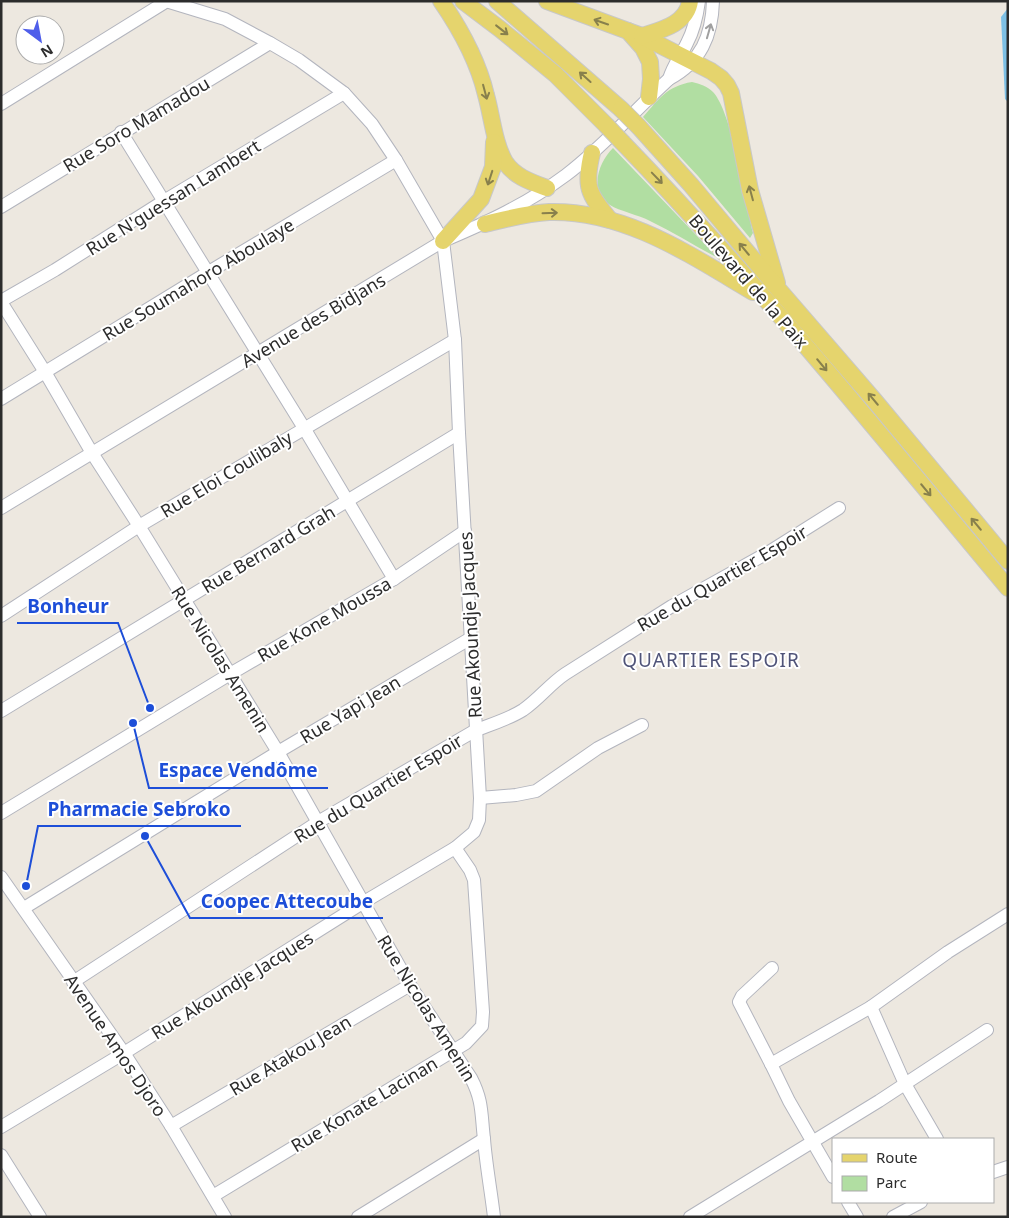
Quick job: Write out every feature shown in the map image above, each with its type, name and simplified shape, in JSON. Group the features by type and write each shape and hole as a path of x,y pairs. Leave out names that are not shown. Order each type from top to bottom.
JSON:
{"main road":[{"path":"441,1 477,65 494,130 505,161 517,174 547,188"},
{"name":"Boulevard de la Paix","path":"463,1 556,74 612,126 623,143 874,400 1008,561"},
{"name":"Boulevard de la Paix","path":"497,1 622,109 691,185 773,295 1008,588"},
{"path":"547,1 635,34 687,59 721,78 727,85 731,94 773,295"},
{"path":"635,34 664,29 680,20 687,11 690,1"},
{"path":"635,34 650,62 650,97"},
{"path":"443,241 481,199 493,167 494,130"},
{"path":"592,153 587,175 590,189 594,202 610,220"},
{"path":"485,224 548,212 575,213 610,220 672,246 773,295"}],"street":[{"path":"1,104 167,1"},
{"name":"Rue Akoundje Jacques","path":"1,1127 124,1053 364,902 455,848 474,832 479,820 480,798 472,638 455,340 443,241 396,160 372,124 344,93 299,60 270,42 225,20 167,1"},
{"path":"687,59 699,1"},
{"path":"687,59 702,48 709,31 713,1"},
{"name":"Rue Soro Mamadou","path":"1,207 270,42"},
{"name":"Avenue des Bidjans","path":"1,508 443,241 514,210 567,174 592,153 612,126 650,97 669,79 683,72 687,59"},
{"name":"Rue N'guessan Lambert","path":"1,301 344,93"},
{"path":"122,132 348,500 394,579"},
{"name":"Rue Soumahoro Aboulaye","path":"1,399 396,160"},
{"name":"Rue Nicolas Amenin","path":"1,301 46,372 92,453 278,752 410,985 479,1092 494,1217"},
{"name":"Rue Eloi Coulibaly","path":"1,616 139,526 455,340"},
{"name":"Rue Bernard Grah","path":"1,711 459,433"},
{"name":"Rue du Quartier Espoir","path":"73,982 318,822 476,730 504,720 524,710 552,683 565,674 672,606 769,552 838,508"},
{"name":"Rue Kone Moussa","path":"1,813 230,674 394,579 465,531"},
{"name":"Rue Yapi Jean","path":"24,908 278,752 472,638"},
{"path":"480,798 536,791 598,748 642,725"},
{"name":"Rue Konate Lacinan","path":"213,1196 466,1043 482,1026 483,1012 474,880 470,870 455,848"},
{"name":"Avenue Amos Djoro","path":"1,876 124,1053 171,1126 225,1217"},
{"path":"771,1064 871,1007 948,952 1008,914"},
{"path":"772,968 742,996 739,1002 788,1101 832,1175"},
{"name":"Rue Atakou Jean","path":"171,1126 410,985"},
{"path":"871,1007 905,1084 936,1138"},
{"path":"690,1217 812,1143 987,1030"},
{"path":"358,1217 484,1139"},
{"path":"1,1155 40,1217"},
{"path":"994,1172 1008,1167"},
{"path":"849,1203 857,1217"},
{"path":"893,1217 919,1203"}],"green space":[{"path":"692,82 701,84 713,92 726,118 738,159 753,233 750,238 698,176 643,117 664,94 683,84"},
{"path":"613,148 718,258 659,225 614,207 605,200 598,188 598,175 602,163"}],"water":[{"path":"1008,8 1008,102 1005,99 1001,17"}],"place":[{"name":"Bonheur","path":"150,708"},
{"name":"Espace Vendôme","path":"133,723"},
{"name":"Coopec Attecoube","path":"145,836"},
{"name":"Pharmacie Sebroko","path":"26,886"}],"district":[{"name":"QUARTIER ESPOIR","path":"711,660"}]}
